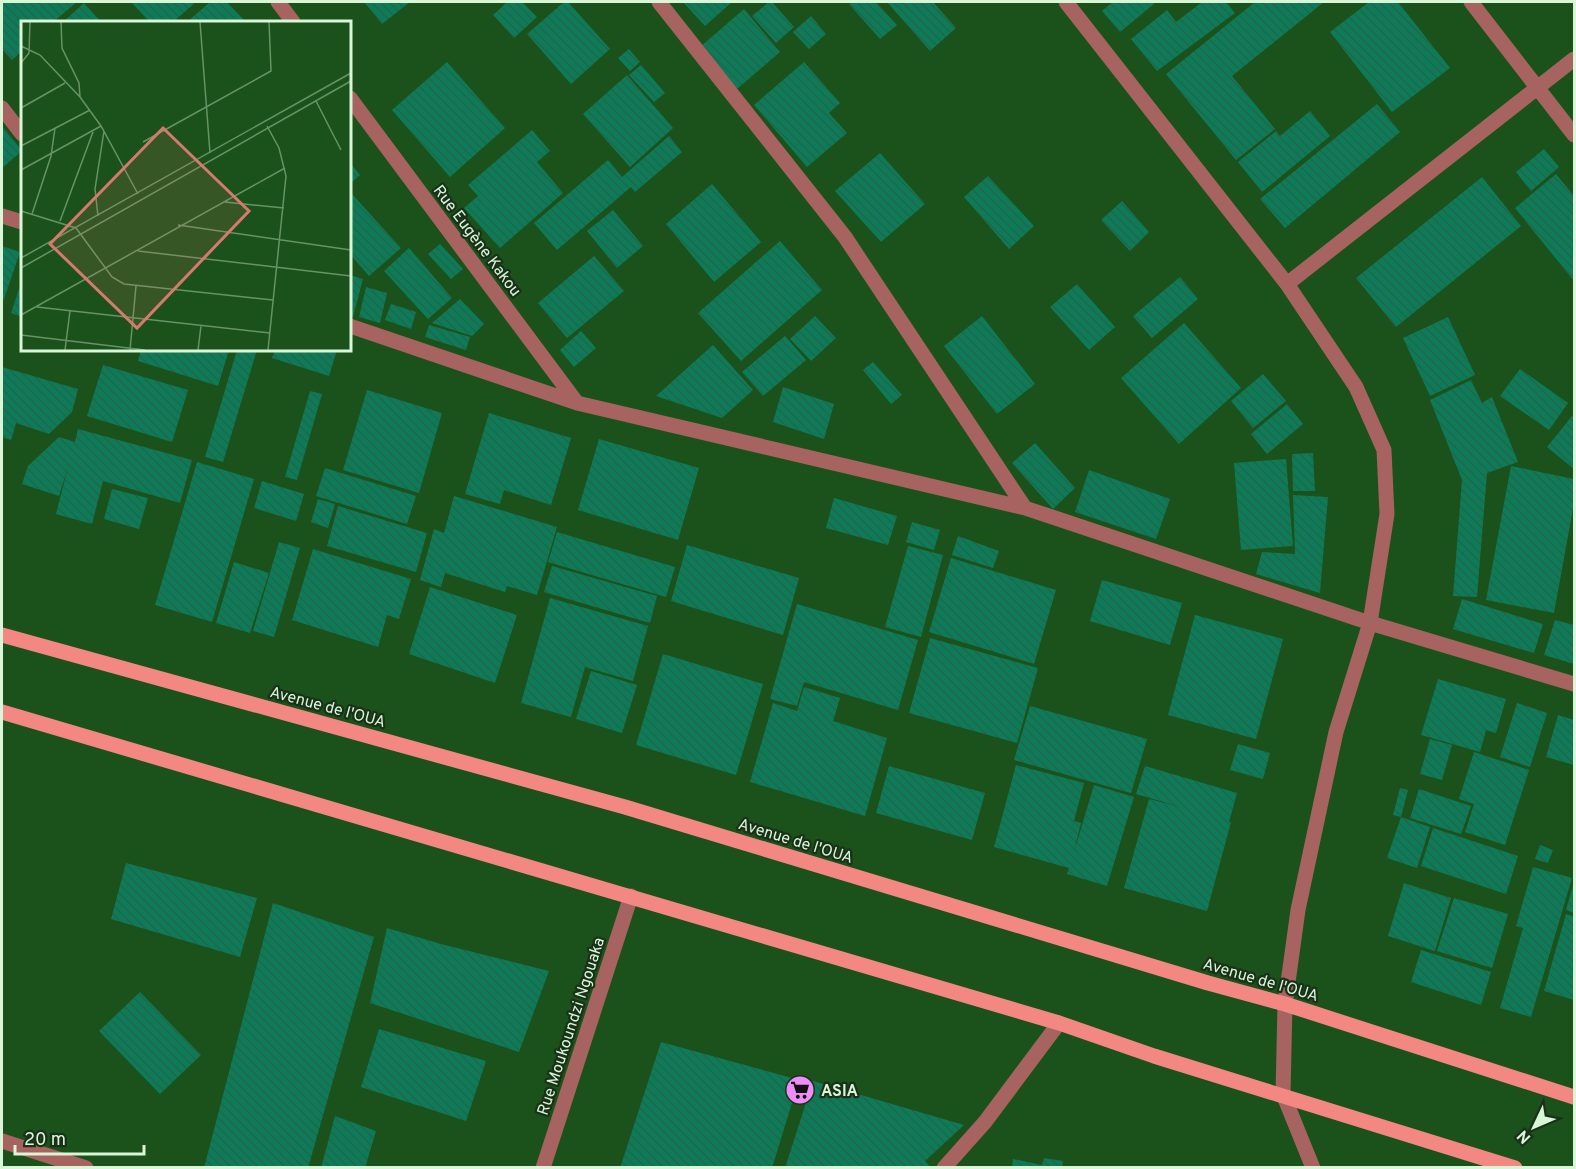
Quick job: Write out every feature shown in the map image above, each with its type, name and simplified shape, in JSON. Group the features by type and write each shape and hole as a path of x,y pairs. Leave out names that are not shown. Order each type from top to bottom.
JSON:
{"main road":[{"name":"Avenue de l'OUA","path":"2,635 625,807 1208,983 1285,1004 1575,1097"},
{"path":"2,712 1059,1023 1154,1056 1515,1167"}],"street":[{"path":"278,2 292,21"},
{"path":"659,2 845,237 1025,508"},
{"path":"1066,2 1287,284 1356,387 1384,450 1387,514 1370,623 1336,732 1298,910 1285,1004 1283,1094 1313,1167"},
{"path":"1471,2 1575,135"},
{"path":"1287,284 1575,59"},
{"name":"Rue Eugène Kakou","path":"351,99 577,403"},
{"path":"2,108 21,133"},
{"path":"2,216 21,222"},
{"path":"351,326 577,403 1025,508 1370,623 1575,684"},
{"name":"Rue Moukoundzi Ngouaka","path":"543,1167 631,896"},
{"path":"944,1167 985,1122 1059,1023"},
{"path":"2,1142 86,1167"}],"building":[{"path":"2,2 77,2 54,21 21,21 21,52 12,60 2,49"},
{"path":"131,2 196,2 174,21 149,21"},
{"path":"210,2 227,2 245,21 188,21"},
{"path":"364,2 410,2 382,24"},
{"path":"507,2 522,2 537,17 514,38 493,15"},
{"path":"564,2 568,2 610,49 571,84 527,34"},
{"path":"683,2 732,2 705,26"},
{"path":"772,2 794,27 776,43 752,16"},
{"path":"876,2 897,25 880,39 849,4"},
{"path":"887,2 933,2 956,28 930,51"},
{"path":"1113,2 1152,2 1154,4 1120,32 1102,11"},
{"path":"1202,2 1226,2 1235,13 1157,71 1131,39 1167,10 1176,22"},
{"path":"1255,2 1324,2 1232,76 1275,129 1236,160 1166,74"},
{"path":"1369,2 1398,2 1450,68 1392,112 1330,32"},
{"path":"84,3 100,21 64,21"},
{"path":"744,9 780,52 737,89 700,47"},
{"path":"811,16 826,34 809,49 793,32"},
{"path":"629,49 640,62 630,71 618,58"},
{"path":"447,62 505,128 450,177 392,110"},
{"path":"804,62 840,103 829,113 847,133 807,167 754,105"},
{"path":"641,65 665,93 654,102 629,75"},
{"path":"627,75 673,128 630,167 583,114"},
{"path":"1377,104 1400,132 1285,228 1260,199"},
{"path":"1310,111 1330,136 1262,192 1238,162 1276,131 1280,136"},
{"path":"2,126 21,152 2,168"},
{"path":"532,130 550,151 537,162 563,193 500,248 464,208 478,196 468,185"},
{"path":"669,136 682,152 635,192 631,187 557,250 534,223 608,160 622,177"},
{"path":"1544,149 1559,167 1531,191 1516,172"},
{"path":"880,153 925,204 881,242 835,191"},
{"path":"351,164 360,175 351,183"},
{"path":"1556,174 1574,196 1574,281 1515,208"},
{"path":"988,176 1034,226 1009,249 964,197"},
{"path":"1482,177 1521,226 1396,327 1356,278"},
{"path":"712,184 761,242 714,282 666,224"},
{"path":"351,194 401,248 369,276 351,255"},
{"path":"1122,201 1149,232 1130,251 1101,220"},
{"path":"613,210 643,246 617,268 587,231"},
{"path":"780,241 822,290 741,361 698,313"},
{"path":"440,244 463,269 451,279 428,254"},
{"path":"2,246 20,252 2,305"},
{"path":"409,248 452,298 428,319 384,271"},
{"path":"594,256 624,291 567,338 538,303"},
{"path":"351,275 363,279 353,317 351,316"},
{"path":"1180,277 1198,299 1152,338 1133,316"},
{"path":"21,283 21,317 11,313"},
{"path":"1077,284 1115,327 1089,350 1050,307"},
{"path":"366,287 387,293 380,323 359,317"},
{"path":"460,299 484,324 472,336 432,323"},
{"path":"391,304 416,312 411,329 385,320"},
{"path":"815,316 836,338 811,361 790,339"},
{"path":"982,316 1035,384 997,414 944,346"},
{"path":"1448,317 1475,375 1430,396 1403,338"},
{"path":"1184,323 1241,388 1179,444 1121,378"},
{"path":"429,325 470,337 466,350 425,337"},
{"path":"581,331 596,348 574,367 560,350"},
{"path":"785,336 806,360 763,396 742,372"},
{"path":"713,345 753,390 722,418 656,396"},
{"path":"141,351 229,351 218,386 138,361"},
{"path":"237,351 257,351 223,462 205,457"},
{"path":"275,351 337,351 329,376 272,358"},
{"path":"873,362 902,395 891,404 863,370"},
{"path":"103,365 188,390 172,442 87,416"},
{"path":"2,367 78,389 72,412 49,434 16,423 11,440 2,437"},
{"path":"1520,369 1568,403 1549,430 1500,396"},
{"path":"1263,374 1286,401 1253,428 1231,401"},
{"path":"1471,380 1482,403 1492,397 1518,462 1487,473 1477,597 1453,596 1462,480 1430,400"},
{"path":"783,387 834,404 824,439 773,422"},
{"path":"367,390 442,413 419,493 343,470"},
{"path":"310,391 322,394 297,480 285,477"},
{"path":"1287,404 1303,424 1267,454 1251,434"},
{"path":"489,413 571,438 551,505 504,490 500,504 465,494"},
{"path":"1572,416 1574,418 1574,469 1547,447"},
{"path":"78,429 192,460 180,503 103,481 92,524 56,514 68,467 59,496 22,484 28,466 59,437 75,442"},
{"path":"599,439 699,468 678,540 578,510"},
{"path":"1035,443 1075,488 1053,509 1012,463"},
{"path":"1313,453 1315,491 1293,491 1292,454"},
{"path":"1286,459 1293,546 1241,550 1234,463"},
{"path":"197,462 254,479 212,622 155,605"},
{"path":"1511,466 1574,479 1574,503 1554,613 1486,600"},
{"path":"325,468 416,496 407,524 316,496"},
{"path":"1089,470 1170,499 1156,539 1075,512"},
{"path":"262,481 304,494 296,521 254,508"},
{"path":"112,489 148,498 139,529 104,519"},
{"path":"1293,495 1328,497 1320,593 1256,574 1262,552 1295,554"},
{"path":"454,496 557,527 537,595 507,586 505,592 445,573 441,587 420,580 434,529 444,533"},
{"path":"834,498 897,516 888,545 826,528"},
{"path":"318,499 335,504 328,528 311,522"},
{"path":"338,506 427,533 416,572 327,546"},
{"path":"912,522 940,530 934,550 906,542"},
{"path":"557,532 675,567 666,597 548,562"},
{"path":"958,536 999,551 993,568 952,555"},
{"path":"279,542 300,548 274,637 253,631"},
{"path":"687,545 799,578 783,635 671,601"},
{"path":"908,546 943,555 921,637 885,627"},
{"path":"313,549 411,579 399,619 387,615 378,647 292,620"},
{"path":"951,558 1056,590 1034,664 929,632"},
{"path":"234,562 269,573 250,633 216,623"},
{"path":"552,566 657,596 650,623 544,592"},
{"path":"1102,580 1182,603 1170,645 1090,621"},
{"path":"430,587 517,615 495,683 409,654"},
{"path":"550,598 648,626 633,681 585,667 571,717 521,703"},
{"path":"1462,599 1543,624 1534,653 1453,629"},
{"path":"797,604 918,640 898,710 804,682 797,706 770,699"},
{"path":"1195,615 1283,639 1256,739 1168,715"},
{"path":"1555,620 1574,625 1574,664 1544,655"},
{"path":"930,638 1038,668 1017,743 909,713"},
{"path":"663,654 763,684 736,775 636,745"},
{"path":"591,671 637,685 622,733 576,719"},
{"path":"1438,679 1506,699 1496,733 1486,730 1480,752 1421,735"},
{"path":"804,687 840,698 833,721 887,738 865,816 750,782 773,703 797,711"},
{"path":"1517,703 1547,713 1530,767 1500,757"},
{"path":"1030,706 1147,739 1131,793 1014,760"},
{"path":"1558,715 1574,720 1574,765 1546,757"},
{"path":"1430,739 1452,745 1442,780 1420,774"},
{"path":"1238,744 1270,753 1263,779 1230,770"},
{"path":"1474,752 1529,770 1505,845 1465,832 1474,804 1459,799"},
{"path":"1016,765 1084,783 1074,821 1081,823 1074,852 1094,785 1134,797 1107,886 1067,874 1069,868 994,847"},
{"path":"889,766 985,793 972,840 876,813"},
{"path":"1145,766 1237,793 1207,911 1124,888 1149,799 1181,807 1136,794"},
{"path":"1400,788 1408,790 1401,817 1393,815"},
{"path":"1419,789 1471,806 1461,834 1410,818"},
{"path":"1401,817 1430,827 1417,868 1387,858"},
{"path":"1433,828 1518,856 1506,894 1421,866"},
{"path":"1540,845 1553,850 1548,863 1535,859"},
{"path":"126,863 257,898 240,957 111,919"},
{"path":"1533,867 1572,878 1531,1017 1500,1008 1523,928 1516,926"},
{"path":"1574,882 1574,913 1566,910"},
{"path":"1404,883 1451,898 1435,951 1388,936"},
{"path":"1454,898 1508,914 1492,968 1437,951"},
{"path":"273,903 374,937 308,1168 204,1168"},
{"path":"1566,914 1574,917 1574,1000 1544,991"},
{"path":"387,928 549,971 519,1052 370,1003"},
{"path":"1421,950 1491,972 1481,1005 1411,982"},
{"path":"140,992 201,1055 160,1094 99,1031"},
{"path":"379,1029 486,1061 466,1121 361,1087"},
{"path":"661,1042 799,1080 772,1168 620,1168"},
{"path":"813,1081 964,1125 925,1161 931,1168 785,1168"},
{"path":"335,1116 376,1131 365,1168 321,1168"},
{"path":"1044,1158 1063,1161 1062,1168 1012,1168 1013,1159 1042,1165"}],"place":[{"name":"ASIA","path":"800,1090"}]}
